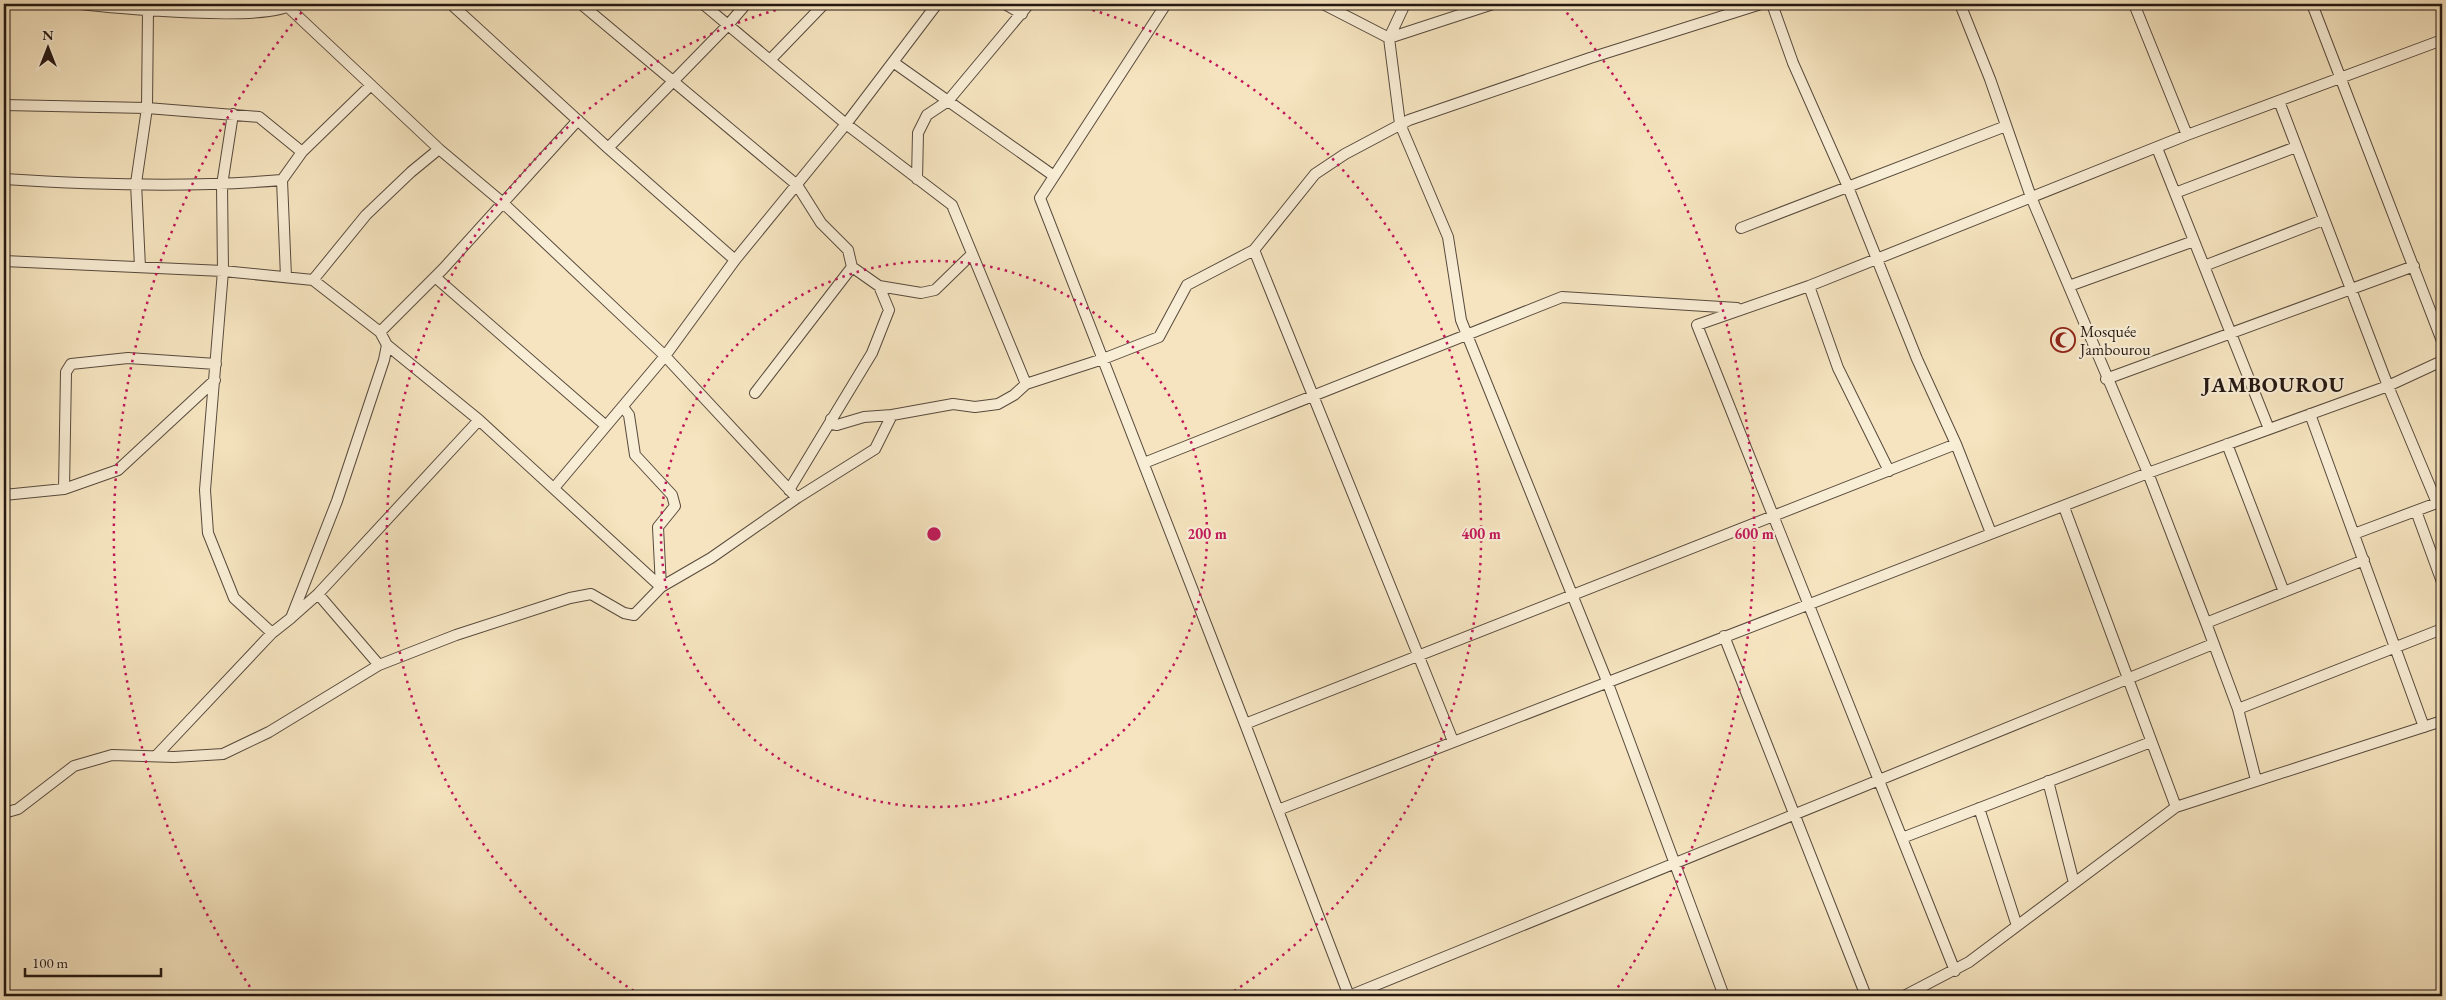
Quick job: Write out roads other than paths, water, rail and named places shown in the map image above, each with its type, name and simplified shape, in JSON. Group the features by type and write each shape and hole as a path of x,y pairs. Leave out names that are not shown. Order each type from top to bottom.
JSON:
{"street":[{"path":"81,4 129,10 148,9 212,13 273,12 289,6 439,149 502,202 665,356 797,498"},
{"path":"451,4 734,260"},
{"path":"581,4 797,185 822,223 848,250 852,267 879,286 921,293 935,290 971,255"},
{"path":"703,4 846,124 952,205 971,255 1026,384"},
{"path":"608,148 672,80 728,25 746,4"},
{"path":"770,60 824,4"},
{"path":"554,488 665,356 734,260 846,124 937,4"},
{"path":"1005,4 1022,14"},
{"path":"917,179 918,133 927,115 948,101 1029,4"},
{"path":"1166,4 1040,198 1246,724 1349,996 2213,644"},
{"path":"1324,4 1389,38 1493,4"},
{"path":"1405,4 1389,38 1400,124 1448,237 1461,320 1570,596 1607,681 1724,996"},
{"path":"831,419 832,424 838,426 864,417 892,415 953,404 975,406 998,404 1014,395 1026,384 1103,359 1159,337 1187,285 1254,250 1315,174 1400,124 1590,58 1761,4"},
{"path":"1772,4 1793,63 1848,187 1917,360 1956,444 1991,534"},
{"path":"1960,4 2031,197 2106,378 2148,473 2206,623 2238,709 2256,780"},
{"path":"2134,4 2187,135"},
{"path":"2312,4 2442,341"},
{"path":"140,267 136,183 147,108 148,9"},
{"path":"1955,971 1697,325 1810,286 2187,135 2442,40"},
{"path":"893,62 1054,176"},
{"path":"286,277 282,180 302,152 371,85"},
{"path":"2279,102 2388,386 2440,502 2354,534"},
{"path":"4,105 147,108 259,117 302,152"},
{"path":"233,114 222,185 223,271 205,490 208,533 234,598 272,633"},
{"path":"380,332 435,277 578,120"},
{"path":"1742,228 2006,126"},
{"path":"2175,193 2296,147"},
{"path":"2157,148 2269,429"},
{"path":"313,280 366,215 411,172 439,149"},
{"path":"4,179 222,185 282,180"},
{"path":"2204,266 2323,220"},
{"path":"2069,286 2194,241"},
{"path":"1254,250 1453,741"},
{"path":"4,261 223,271 313,280 380,332 387,345 479,420 661,587"},
{"path":"2106,378 2414,266"},
{"path":"755,393 852,267"},
{"path":"435,277 606,426"},
{"path":"789,490 872,353 889,310 879,286"},
{"path":"1810,286 1838,368 1889,471"},
{"path":"1144,463 1562,297 1740,309"},
{"path":"291,618 337,501 384,360 387,345"},
{"path":"64,489 66,372 71,364 128,358 216,364"},
{"path":"1278,810 2148,473 2388,386 2442,361"},
{"path":"4,495 64,489 118,470 215,380"},
{"path":"623,406 629,415 635,455 672,495 675,506 658,527 661,587"},
{"path":"2310,414 2424,727"},
{"path":"4,813 18,809 74,766 112,755 223,754 269,732 379,665 456,635 577,596 591,594 624,613 634,614 661,587 711,558 797,498 874,449 892,415"},
{"path":"156,756 272,633 318,594 479,420"},
{"path":"1246,724 1956,444"},
{"path":"2227,444 2284,592"},
{"path":"2064,507 2176,807"},
{"path":"2416,511 2442,582"},
{"path":"2206,623 2364,560"},
{"path":"318,594 379,665"},
{"path":"2238,709 2442,629"},
{"path":"1724,636 1866,996"},
{"path":"1904,996 1955,971 2176,807 2442,721"},
{"path":"1902,838 2151,742"},
{"path":"2048,781 2074,883"},
{"path":"1979,808 2017,926"}],"place":[{"name":"Mosquée Jambourou","path":"2063,340"}],"district":[{"name":"JAMBOUROU","path":"2274,385"}]}
